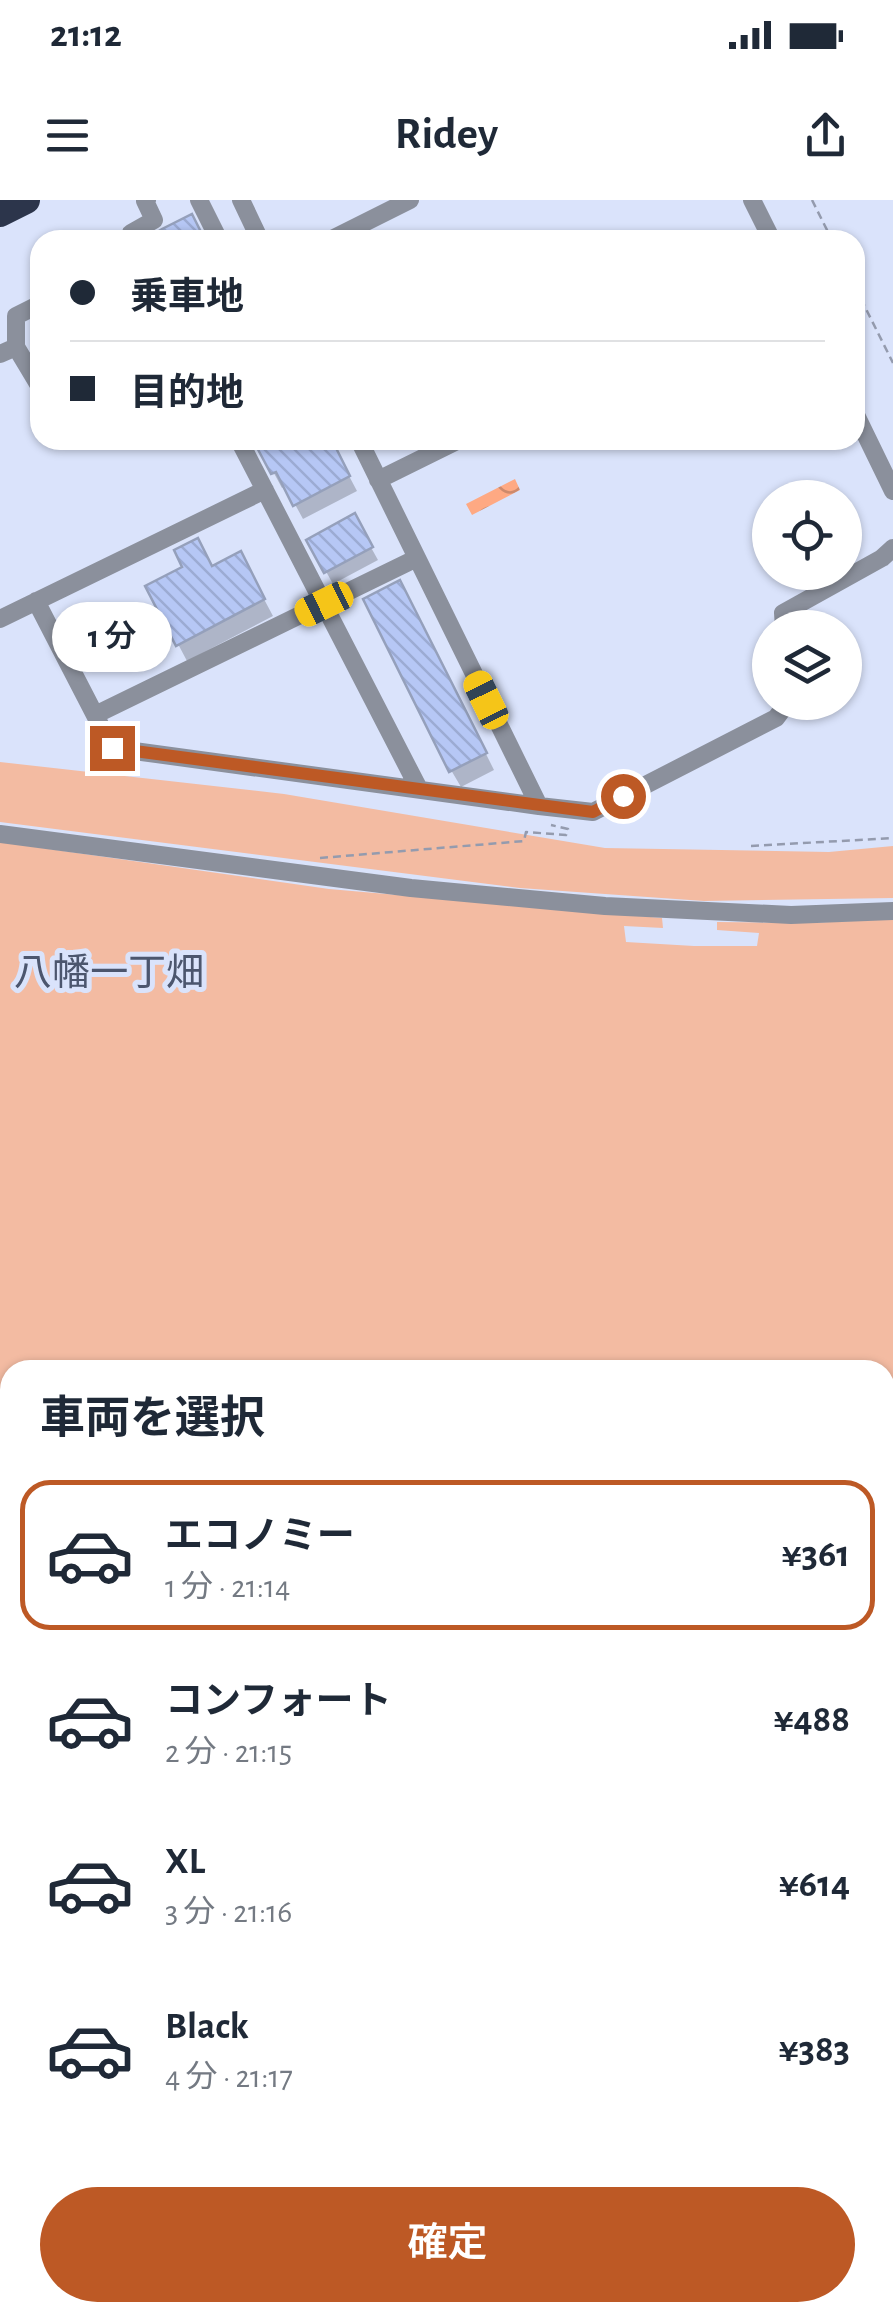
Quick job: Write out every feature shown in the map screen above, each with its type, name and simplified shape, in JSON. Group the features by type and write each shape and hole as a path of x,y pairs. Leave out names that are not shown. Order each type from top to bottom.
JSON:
{"highway":[{"path":"0,213 26,200"}],"street":[{"path":"130,230 154,220 148,200"},
{"path":"198,200 214,230"},
{"path":"241,200 255,230"},
{"path":"350,230 410,200"},
{"path":"752,200 767,230"},
{"path":"30,309 16,316 8,351 30,376"},
{"path":"865,434 893,491"},
{"path":"244,450 420,790"},
{"path":"364,450 538,806"},
{"path":"378,480 439,450"},
{"path":"0,619 264,490"},
{"path":"789,610 893,548"},
{"path":"95,715 417,558"},
{"path":"36,601 112,748 593,812 772,720"},
{"path":"0,834 411,888 605,906 791,915 893,911"}],"path":[{"path":"812,200 827,230"},
{"path":"865,307 893,363"},
{"path":"886,349 893,345"},
{"path":"310,859 524,841 526,832 566,835 568,829 552,826"},
{"path":"751,846 893,838"}],"shaded area":[{"path":"0,762 284,794 605,848 829,852 893,846 893,898 704,901 520,888 0,822"},
{"path":"0,842 329,889 662,918 663,928 624,926 626,942 757,946 759,933 717,930 717,922 893,919 893,1360 0,1360"}],"water":[{"path":"515,479 520,490 472,515 466,504"}],"building":[{"path":"192,214 200,230 160,230"},
{"path":"258,450 337,450 350,476 293,506 276,472 271,474"},
{"path":"355,513 373,547 324,573 306,540"},
{"path":"198,538 212,566 241,551 265,599 176,646 145,586 182,567 174,550"},
{"path":"400,580 487,753 449,772 363,599"}],"district":[{"name":"八幡一丁畑","path":"109,972"}],"route":[{"path":"112,748 593,812 623,796"}]}
